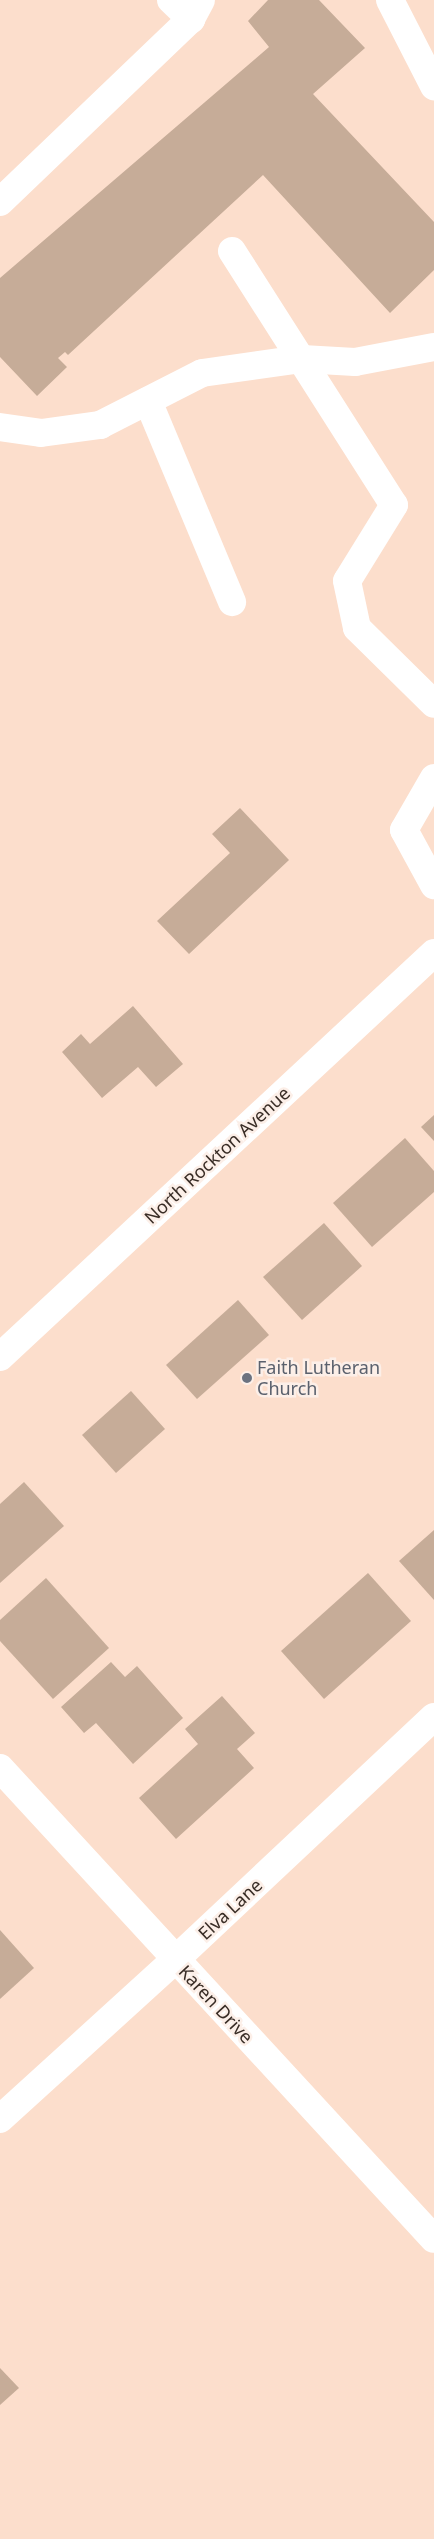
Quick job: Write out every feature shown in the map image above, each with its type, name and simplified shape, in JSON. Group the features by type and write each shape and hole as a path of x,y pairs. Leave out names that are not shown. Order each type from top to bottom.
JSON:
{"street":[{"path":"0,202 39,167 196,10 171,0"},
{"path":"390,0 434,86"},
{"path":"232,250 394,505 347,581 356,628 434,704"},
{"path":"0,427 41,433 100,425 202,372 302,359 355,362 434,347"},
{"path":"148,401 232,602"},
{"path":"434,778 404,830 434,885"},
{"name":"North Rockton Avenue","path":"0,1357 434,953"},
{"name":"Elva Lane","path":"0,2119 175,1960 434,1717"},
{"name":"Karen Drive","path":"0,1768 434,2239"}],"building":[{"path":"268,0 319,0 365,48 313,94 434,222 434,270 390,313 263,175 68,355 65,352 58,358 67,367 37,396 0,357 0,278 269,47 248,21"},
{"path":"240,808 289,860 189,954 157,921 230,853 212,834"},
{"path":"133,1006 183,1064 156,1087 138,1067 102,1098 62,1052 81,1034 90,1044"},
{"path":"434,1115 434,1141 421,1127"},
{"path":"405,1138 434,1171 434,1192 372,1247 333,1203"},
{"path":"324,1223 362,1266 302,1320 263,1277"},
{"path":"238,1300 269,1335 197,1399 166,1365"},
{"path":"131,1391 165,1429 116,1473 82,1435"},
{"path":"24,1482 64,1526 0,1583 0,1504"},
{"path":"434,1530 434,1600 399,1561"},
{"path":"368,1573 411,1621 324,1699 281,1651"},
{"path":"46,1578 109,1648 53,1699 0,1641 0,1620"},
{"path":"111,1662 125,1677 137,1666 183,1718 133,1764 96,1723 84,1733 61,1707"},
{"path":"222,1696 255,1733 237,1749 254,1768 176,1839 139,1798 198,1744 185,1729"},
{"path":"0,1930 34,1968 0,1999"},
{"path":"0,2368 19,2388 0,2405"}],"place":[{"name":"Faith Lutheran Church","path":"247,1378"}]}
